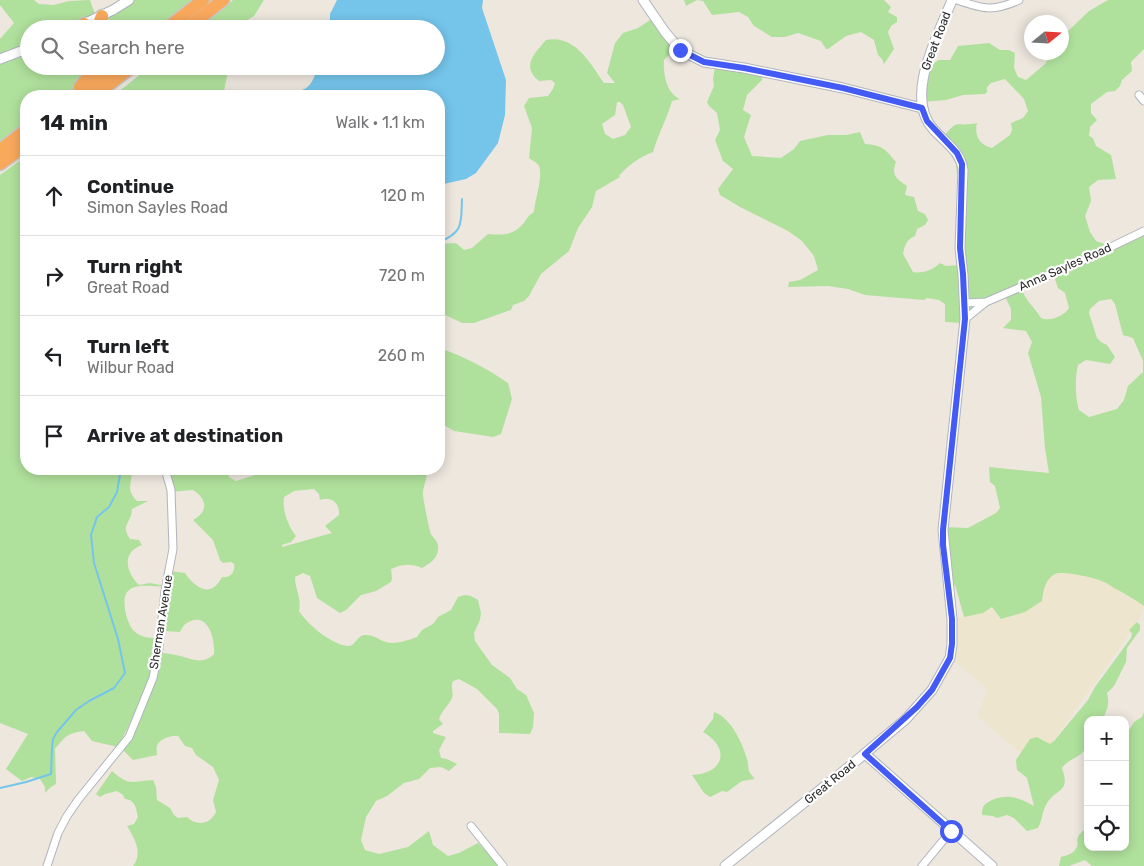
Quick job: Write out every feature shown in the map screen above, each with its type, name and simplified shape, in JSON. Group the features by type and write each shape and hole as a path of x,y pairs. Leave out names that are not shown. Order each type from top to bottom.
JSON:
{"highway":[{"path":"178,20 204,0"},
{"path":"197,20 222,0"},
{"path":"78,90 89,75"},
{"path":"82,90 103,75"},
{"path":"105,90 123,75"},
{"path":"0,150 20,135"},
{"path":"0,164 20,149"}],"street":[{"path":"97,20 129,0"},
{"path":"643,0 680,50 704,62 843,88 922,108"},
{"name":"Great Road","path":"725,866 865,754 917,707 932,690 950,658 952,619 943,545 943,530 965,319 960,248 962,164 957,153 927,121 922,108 921,95 925,68 952,0"},
{"path":"957,0 991,9 1001,8 1019,0"},
{"path":"0,59 20,51"},
{"path":"1139,95 1144,102"},
{"name":"Anna Sayles Road","path":"965,319 986,302 1086,259 1144,231"},
{"name":"Anna Sayles Road","path":"965,303 986,302"},
{"name":"Sherman Avenue","path":"47,866 58,833 67,816 129,737 152,678 159,648 165,591 173,549 171,490 167,475"},
{"path":"865,754 992,866"},
{"path":"471,826 503,866"},
{"path":"922,866 951,831"}],"shaded area":[{"path":"1062,571 1090,573 1144,602 1144,607 1141,616 1128,636 1037,764 1012,746 977,716 988,689 950,658 952,619 1028,599 1047,577"}],"green space":[{"path":"0,0 34,0 39,4 54,5 69,1 90,0 96,17 129,0 203,0 177,20 20,20 20,75 85,75 82,83 75,90 20,90 20,134 0,149 0,39 14,23 0,5"},
{"path":"233,0 264,0 254,16 248,20 208,20"},
{"path":"684,0 697,0 686,6"},
{"path":"697,0 884,0 891,7 888,12 897,17 897,22 891,26 888,32 894,49 884,64 878,55 874,40 861,32 846,36 828,49 826,49 821,41 798,33 785,37 772,37 754,26 748,17 739,12 712,15 703,1"},
{"path":"1108,0 1144,0 1144,49 1131,62 1132,71 1122,80 1120,86 1115,91 1107,92 1091,104 1091,113 1097,120 1090,127 1089,136 1093,138 1096,146 1111,155 1116,179 1098,180 1089,187 1091,201 1085,216 1090,232 1096,241 1110,246 1144,234 1144,606 1100,580 1059,573 1052,576 1047,582 1042,601 1025,612 1001,619 992,607 983,613 964,617 955,585 948,586 943,527 968,528 996,513 1000,508 995,486 990,482 989,467 1049,473 1041,397 1028,353 1032,342 1026,331 1003,328 1011,320 1011,309 1004,294 962,323 945,322 945,304 939,300 865,295 848,289 828,286 788,287 789,282 800,280 818,270 814,256 802,241 788,231 720,195 718,189 733,169 723,161 715,140 720,130 717,113 707,102 714,86 715,67 763,73 762,80 747,95 743,110 751,115 744,137 752,156 781,158 794,149 800,141 828,135 846,135 860,132 865,144 883,148 896,162 894,174 897,179 907,186 905,195 914,197 918,211 925,214 928,220 925,225 917,229 915,236 908,241 904,248 903,254 913,272 927,271 940,263 946,266 959,265 960,175 957,174 955,153 942,139 957,124 977,123 976,132 979,139 984,145 992,148 1010,135 1012,130 1011,123 1023,118 1028,111 1024,99 1005,79 991,83 987,87 985,94 963,95 946,100 922,102 932,64 939,60 950,60 958,46 989,43 1000,50 1009,50 1015,53 1014,68 1018,77 1026,80 1048,60 1069,60 1069,30 1089,11","holes":["1053,273 1058,288 1065,293 1069,308 1064,314 1056,318 1045,319 1041,318 1027,299 1021,286","1111,299 1115,304 1123,335 1133,338 1143,361 1143,372 1128,386 1124,400 1117,409 1089,417 1079,410 1076,388 1078,365 1086,360 1110,364 1115,357 1107,345 1097,338 1089,313 1090,309 1099,301"]},
{"path":"653,18 676,48 664,60 664,71 666,82 671,92 680,99 672,101 653,152 635,161 620,177 596,191 592,207 578,228 569,251 541,274 529,296 524,301 513,305 511,310 474,323 462,323 445,315 445,244 456,243 464,250 472,248 488,234 501,235 513,232 534,212 540,171 539,166 529,158 532,128 524,106 529,98 548,96 555,83 551,80 539,81 534,76 530,65 534,55 546,40 556,39 565,41 581,52 604,83 615,83 607,73 615,43 623,33 638,28","holes":["617,102 623,105 631,127 625,135 613,139 605,134 602,124 615,115"]},
{"path":"140,75 227,75 224,90 121,90"},
{"path":"20,160 20,475 132,475 130,489 133,496 137,501 148,501 132,509 126,527 130,539 139,540 142,545 131,552 128,562 129,568 134,580 139,585 150,583 166,586 136,587 126,594 125,611 131,628 143,636 160,638 146,690 118,747 92,741 84,731 67,736 55,749 56,784 45,793 45,787 40,779 31,777 22,781 6,769 28,734 0,723 0,175"},
{"path":"445,350 475,363 508,383 512,399 501,434 493,437 454,431 445,426"},
{"path":"167,475 228,475 236,481 255,475 427,475 423,496 430,531 438,546 437,555 433,560 422,568 406,565 391,569 391,582 376,591 361,595 346,610 340,613 317,598 310,576 303,573 295,577 300,602 299,611 308,622 328,638 349,646 364,635 370,635 390,643 402,642 417,637 422,630 433,624 438,617 451,610 458,597 468,596 478,600 481,613 474,633 475,641 492,665 510,678 517,689 526,695 534,713 533,727 530,734 499,733 499,714 497,709 477,689 459,679 453,681 452,698 439,719 443,724 433,733 446,737 439,750 441,758 457,764 449,771 441,767 430,768 419,779 404,783 387,796 376,801 366,817 361,840 365,850 379,854 408,847 429,831 433,845 448,856 459,853 478,843 501,866 133,866 138,851 127,826 134,824 138,817 135,805 117,791 100,797 96,794 112,771 131,782 153,780 156,787 157,800 170,808 178,818 187,817 194,822 203,823 210,820 216,812 213,800 219,780 213,767 196,755 192,748 185,746 178,736 160,741 157,747 157,755 133,760 122,749 133,731 159,652 200,660 205,660 214,654 210,630 202,621 189,622 184,625 180,632 165,631 169,571 185,573 198,587 208,589 213,588 222,577 229,576 234,570 234,564 231,562 223,563 220,560 213,540 193,520 202,513 204,505 201,497 193,490 170,492","holes":["314,489 319,494 320,500 331,500 338,507 339,515 325,526 332,533 282,547 282,545 291,542 296,536 286,518 284,497 294,491"]},
{"path":"1137,622 1140,625 1140,630 1127,648 1126,662 1114,686 1107,693 1107,710 1104,716 1084,716 1084,750 1062,768 1064,786 1046,805 1038,828 1027,831 1014,818 1007,815 997,818 982,815 985,804 1003,797 1019,799 1034,806 1027,778 1017,770 1016,760 1030,739 1037,737 1050,744 1054,741 1088,700 1095,687 1131,638 1132,633 1129,630"},
{"path":"714,712 726,719 735,731 745,752 749,771 755,779 742,781 727,792 722,791 710,797 704,793 692,775 703,774 711,770 720,759 718,745 703,732 713,719"},
{"path":"1144,712 1144,866 1092,866 1085,860 1069,866 1059,866 1061,857 1075,850 1078,837 1084,830 1084,851 1129,851 1129,730 1134,722 1142,717"}],"water":[{"path":"337,0 483,0 482,8 506,80 505,115 498,143 476,173 466,179 445,184 445,90 302,90 308,86 315,75 445,75 445,20 330,20 330,14"}],"waterway":[{"path":"445,239 453,234 459,226 462,214 462,199"},
{"path":"0,788 51,774 53,739 57,732 76,710 114,688 125,673 118,639 94,563 91,535 97,517 109,507 117,492 120,475"}],"route":[{"path":"680,50 704,62 843,88 922,108 927,121 957,153 961,160 963,176 960,248 965,319 943,530 943,545 952,619 951,652 950,658 932,690 906,719 865,754 951,831"}]}
